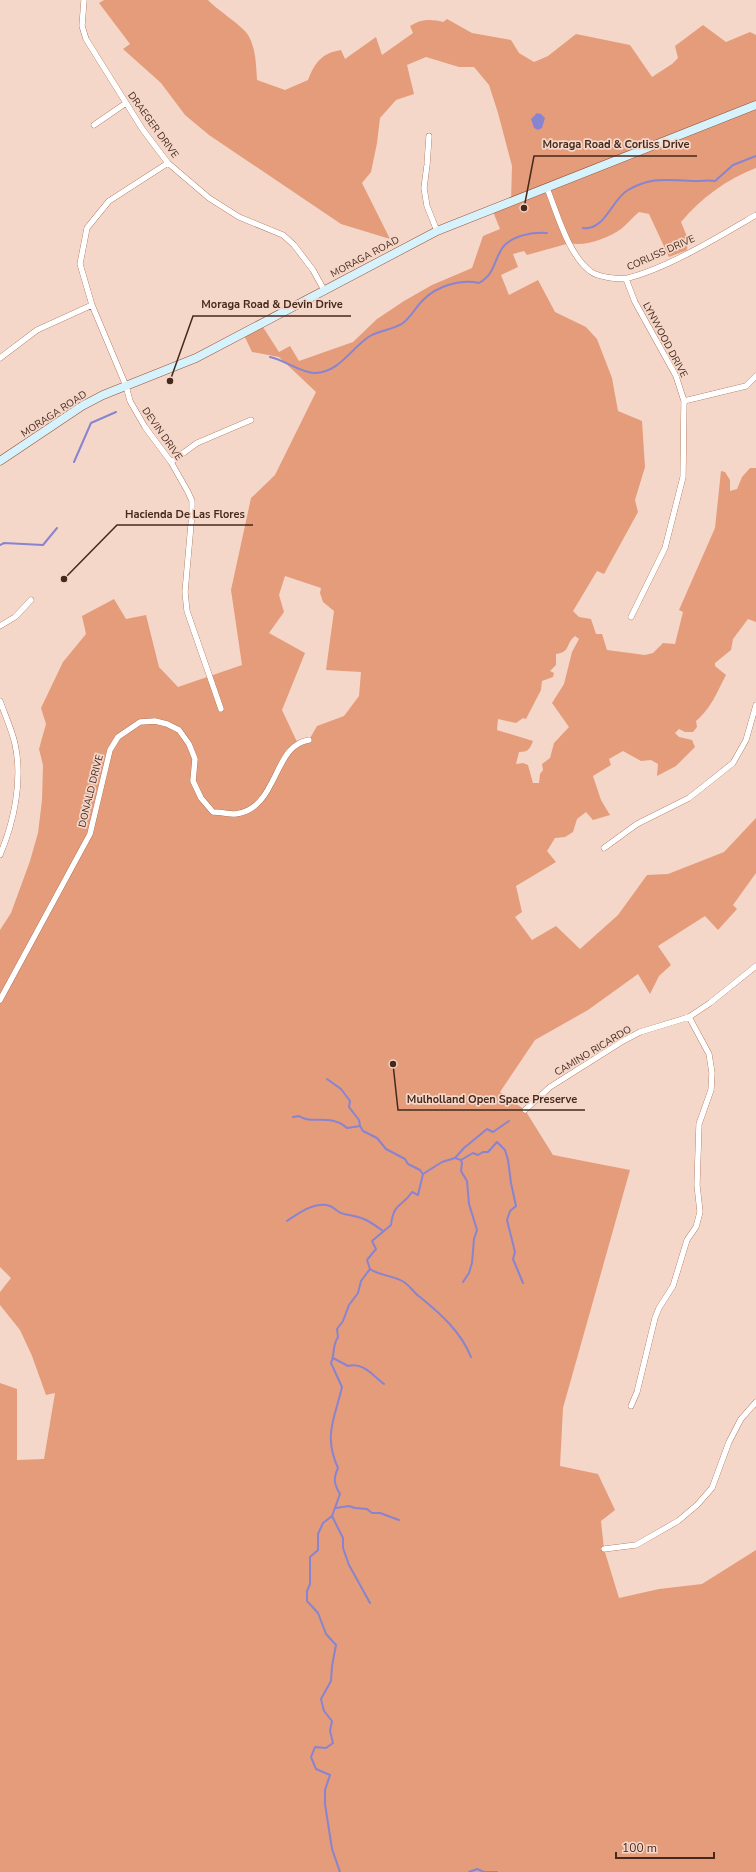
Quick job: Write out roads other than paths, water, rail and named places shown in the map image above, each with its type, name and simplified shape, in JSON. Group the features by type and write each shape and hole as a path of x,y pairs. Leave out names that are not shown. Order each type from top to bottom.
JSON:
{"main road":[{"name":"MORAGA ROAD","path":"0,461 82,406 126,386 196,358 437,231 756,105"}],"street":[{"name":"DRAEGER DRIVE","path":"84,0 82,26 86,39 143,130 168,163 209,198 239,217 282,235 294,245 324,290"},
{"path":"94,125 126,103"},
{"path":"428,136 427,165 424,188 427,206 437,231"},
{"name":"DEVIN DRIVE","path":"168,163 109,201 87,228 80,264 92,305 126,386 134,411 171,462 192,501 185,592 187,611 221,709"},
{"name":"CORLISS DRIVE","path":"547,188 575,255 590,272 607,277 626,279 673,260 756,215"},
{"name":"LYNWOOD DRIVE","path":"626,279 635,302 676,376 684,401 683,477 665,548 631,617"},
{"path":"0,358 37,330 92,305"},
{"path":"684,401 746,386 756,376"},
{"path":"171,462 197,443 251,420"},
{"path":"0,626 15,617 31,600"},
{"path":"0,701 15,743 18,760 17,795 5,843 0,855"},
{"path":"604,848 637,824 689,798 733,763 746,740 756,705"},
{"name":"DONALD DRIVE","path":"0,1000 90,834 110,750 118,737 140,722 155,721 167,724 179,730 189,744 195,759 193,780 201,798 213,812 235,814 254,806 268,792 290,749 304,740 309,740"},
{"name":"CAMINO RICARDO","path":"525,1110 550,1087 623,1041 640,1032 689,1017 710,1003 756,966"},
{"path":"631,1406 637,1392 655,1318 659,1308 673,1286 687,1240 696,1227 700,1212 697,1185 699,1124 711,1090 712,1073 709,1054 689,1017"},
{"path":"604,1549 636,1545 678,1521 697,1505 712,1488 729,1442 741,1419 756,1402"}],"waterway":[{"path":"583,228 591,228 597,225 608,214 622,194 638,185 646,182 662,180 715,181 733,165 756,156"},
{"path":"270,357 309,372 324,372 331,369 345,359 370,336 403,323 409,318 423,300 435,291 442,287 456,283 479,283 485,279 489,275 500,252 507,243 524,235 547,233"},
{"path":"74,462 91,423 116,412"},
{"path":"0,545 4,543 43,545 57,528"},
{"path":"327,1079 341,1089 350,1101 349,1107 359,1120 360,1126"},
{"path":"293,1117 299,1116 309,1120 334,1121 347,1128 360,1126 363,1131 377,1138 386,1149 405,1159 408,1164 420,1170 422,1173"},
{"path":"340,1872 332,1849 325,1804 325,1790 330,1775 316,1769 311,1757 315,1747 326,1748 333,1743 330,1731 332,1721 324,1711 321,1699 331,1681 336,1645 326,1634 318,1613 307,1601 307,1591 310,1584 310,1557 318,1550 318,1534 323,1523 332,1516 340,1494 336,1487 335,1481 335,1475 338,1468 331,1446 332,1427 342,1387 331,1363 338,1337 337,1329 343,1321 349,1305 358,1293 361,1281 370,1269 367,1260 376,1249 372,1241 391,1225 392,1217 396,1208 412,1192 418,1195 423,1174 442,1162 455,1158 464,1148 487,1129 493,1132 509,1121"},
{"path":"461,1160 473,1153 478,1155 483,1152 488,1152 497,1142 505,1150 516,1206 510,1211 507,1220 515,1252 513,1259 523,1283"},
{"path":"455,1158 461,1160 462,1163 461,1171 467,1181 469,1204 477,1230 474,1239 472,1263 469,1273 463,1282"},
{"path":"287,1221 313,1206 324,1205 330,1206 338,1212 356,1216 373,1224 383,1231"},
{"path":"370,1269 404,1282 450,1324 462,1339 471,1357"},
{"path":"333,1358 348,1366 354,1365 364,1368 384,1384"},
{"path":"336,1508 349,1506 367,1509 372,1513 380,1513 399,1520"},
{"path":"332,1516 343,1538 343,1548 349,1565 370,1603"},
{"path":"469,1872 477,1869 484,1872 497,1872"}],"place":[{"name":"Moraga Road & Corliss Drive","path":"524,208"},
{"name":"Moraga Road & Devin Drive","path":"170,381"},
{"name":"Hacienda De Las Flores","path":"64,579"},
{"name":"Mulholland Open Space Preserve","path":"393,1064"}]}
